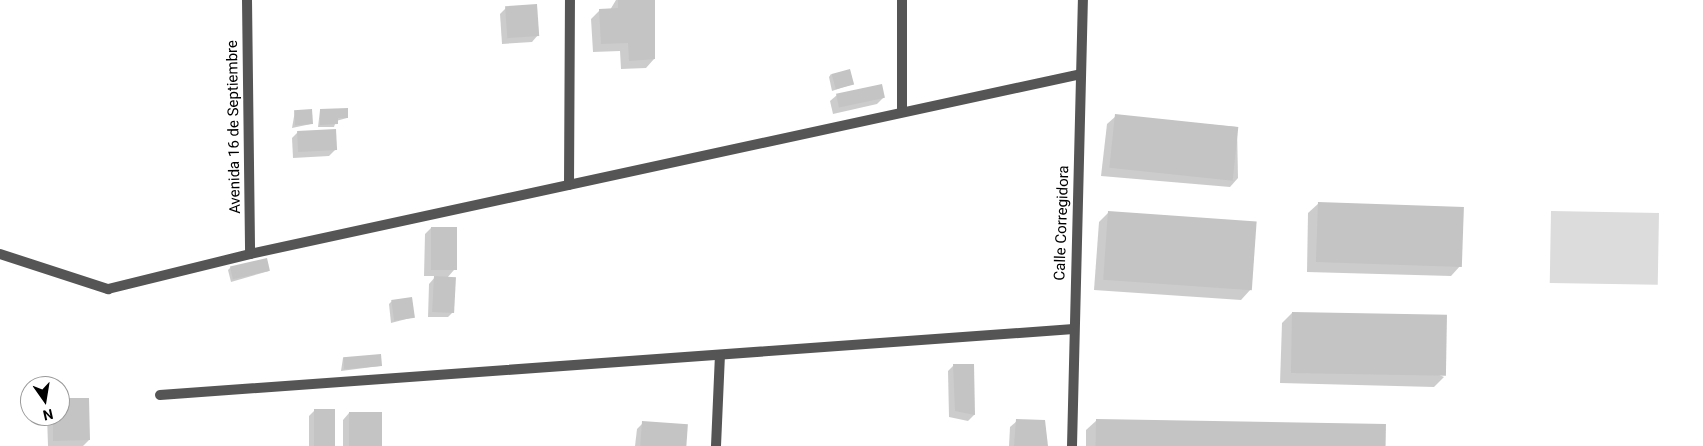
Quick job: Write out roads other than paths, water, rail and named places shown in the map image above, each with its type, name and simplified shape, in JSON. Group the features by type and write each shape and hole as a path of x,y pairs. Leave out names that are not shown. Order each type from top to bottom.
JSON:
{"street":[{"name":"Avenida 16 de Septiembre","path":"247,0 250,254"},
{"path":"569,185 570,0"},
{"path":"902,0 902,111"},
{"name":"Calle Corregidora","path":"1072,446 1083,0"},
{"path":"0,254 108,289 250,254 902,111 1081,74"},
{"path":"160,395 1074,330"},
{"path":"716,446 720,356"}]}
